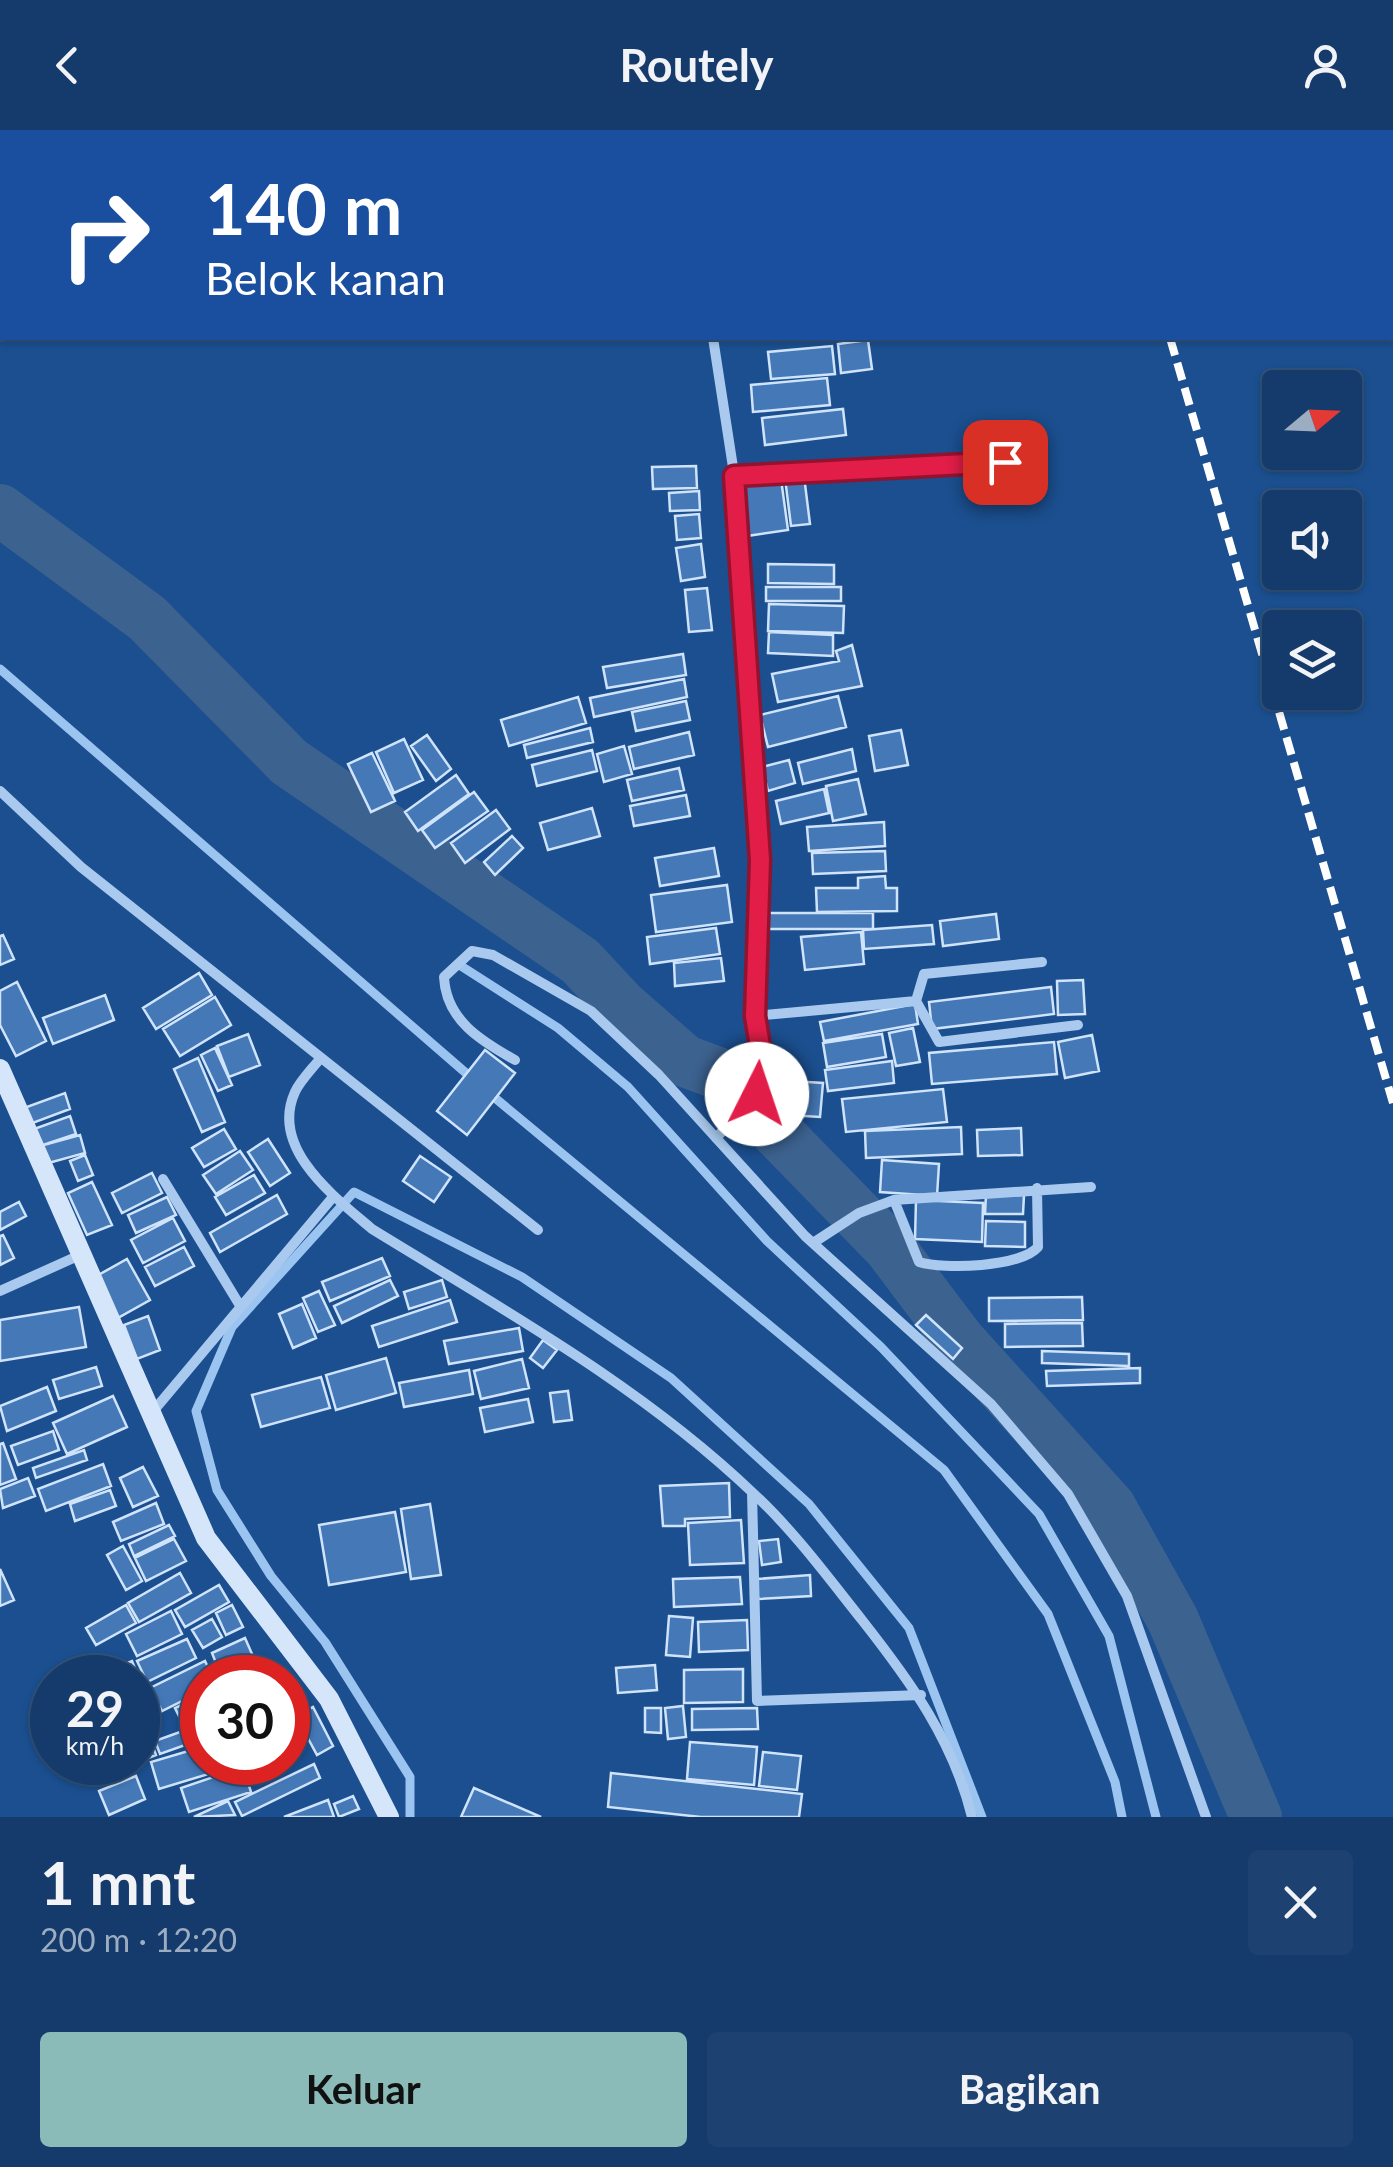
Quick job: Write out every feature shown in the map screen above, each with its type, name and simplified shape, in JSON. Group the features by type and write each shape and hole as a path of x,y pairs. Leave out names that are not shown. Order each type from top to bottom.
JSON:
{"street":[{"path":"713,340 734,476 760,860 755,1016 763,1064 757,1094 716,1138"},
{"path":"734,476 1005,462"},
{"path":"0,791 80,867 538,1230"},
{"path":"515,1060 483,1042 458,1019 445,998 444,977 462,956 472,951 493,955 591,1010 812,1243 991,1404 1068,1494 1127,1596 1206,1817"},
{"path":"1042,962 936,970 920,978 916,1001 939,1042 1078,1025"},
{"path":"755,1016 916,1001"},
{"path":"319,1060 295,1093 290,1116 306,1167 336,1200 372,1229 636,1396 752,1492 796,1538 921,1695 948,1747 972,1817"},
{"path":"0,1069 206,1538 329,1699 389,1817"},
{"path":"163,1179 239,1304"},
{"path":"812,1243 859,1213 894,1200 1091,1187"},
{"path":"894,1200 919,1262 933,1266 1018,1261 1038,1246 1038,1188"},
{"path":"150,1416 239,1304 336,1200"},
{"path":"0,1291 80,1255"},
{"path":"752,1492 757,1701 921,1695"}],"building":[{"path":"868,340 872,369 841,373 838,344"},
{"path":"832,346 835,374 771,379 768,352"},
{"path":"827,378 830,405 753,412 751,385"},
{"path":"843,409 846,435 765,445 762,418"},
{"path":"696,466 697,488 653,489 652,467"},
{"path":"804,476 810,524 791,526 785,478"},
{"path":"781,479 788,530 747,536 740,485"},
{"path":"699,491 700,510 670,511 669,493"},
{"path":"699,514 701,538 677,540 675,516"},
{"path":"701,544 705,577 681,581 676,548"},
{"path":"768,564 834,565 834,584 768,583"},
{"path":"766,587 841,587 841,601 766,601"},
{"path":"707,588 712,630 689,632 685,590"},
{"path":"769,604 844,606 843,633 768,631"},
{"path":"769,632 833,635 833,656 768,653"},
{"path":"852,645 862,686 778,702 772,674 839,661 836,651"},
{"path":"683,654 686,675 607,688 603,667"},
{"path":"684,679 687,697 594,717 590,698"},
{"path":"838,696 846,727 768,747 760,715"},
{"path":"578,697 586,723 509,746 501,720"},
{"path":"686,701 690,720 636,731 632,712"},
{"path":"590,728 593,742 527,758 524,745"},
{"path":"901,730 908,765 875,771 869,736"},
{"path":"689,732 694,755 634,769 629,747"},
{"path":"427,735 451,769 436,781 411,746"},
{"path":"404,739 423,780 394,793 376,752"},
{"path":"624,746 632,774 604,782 597,754"},
{"path":"852,749 856,771 803,784 798,763"},
{"path":"592,750 597,771 537,786 532,765"},
{"path":"372,753 395,801 371,812 348,764"},
{"path":"789,760 795,783 768,791 762,767"},
{"path":"679,768 684,790 632,801 627,780"},
{"path":"456,775 469,794 418,831 405,812"},
{"path":"858,779 866,814 833,821 826,786"},
{"path":"824,789 829,813 781,824 776,801"},
{"path":"474,792 488,811 435,848 422,830"},
{"path":"686,795 690,816 634,826 630,806"},
{"path":"592,808 600,836 548,850 540,823"},
{"path":"496,810 510,829 465,863 451,843"},
{"path":"884,822 885,846 809,851 807,827"},
{"path":"512,836 523,848 495,875 484,862"},
{"path":"714,848 719,876 660,886 655,858"},
{"path":"885,851 886,871 813,874 812,853"},
{"path":"885,876 886,888 897,888 897,911 817,912 816,888 858,888 858,878"},
{"path":"727,885 732,922 656,932 651,895"},
{"path":"765,913 873,913 873,929 765,929"},
{"path":"996,914 999,939 943,946 940,921"},
{"path":"932,925 934,944 864,949 863,930"},
{"path":"716,928 720,954 650,964 647,937"},
{"path":"861,932 864,964 805,970 801,937"},
{"path":"3,935 14,959 0,965 0,936"},
{"path":"721,958 724,981 675,986 674,963"},
{"path":"199,973 212,995 156,1029 143,1008"},
{"path":"1083,980 1085,1014 1058,1015 1057,981"},
{"path":"17,982 46,1041 16,1056 0,1025 0,991"},
{"path":"1051,987 1054,1014 932,1029 929,1002"},
{"path":"105,995 114,1020 53,1044 43,1018"},
{"path":"215,997 231,1025 180,1056 163,1029"},
{"path":"915,1004 918,1024 824,1041 820,1022"},
{"path":"913,1028 920,1062 896,1066 889,1033"},
{"path":"248,1034 260,1065 229,1077 217,1046"},
{"path":"882,1034 886,1057 827,1067 823,1043"},
{"path":"1092,1035 1099,1071 1065,1078 1058,1042"},
{"path":"1054,1042 1057,1074 932,1084 929,1053"},
{"path":"215,1048 232,1085 218,1091 201,1055"},
{"path":"485,1050 515,1073 467,1135 437,1111"},
{"path":"198,1058 225,1122 202,1132 174,1069"},
{"path":"892,1061 894,1083 828,1091 825,1070"},
{"path":"791,1081 823,1083 820,1117 788,1115"},
{"path":"943,1089 947,1122 846,1132 842,1099"},
{"path":"65,1093 70,1109 30,1124 24,1108"},
{"path":"70,1116 76,1134 40,1146 34,1129"},
{"path":"961,1127 962,1154 866,1158 865,1131"},
{"path":"1021,1128 1022,1155 978,1156 977,1130"},
{"path":"224,1129 236,1149 204,1167 192,1148"},
{"path":"80,1135 85,1153 45,1164 40,1146"},
{"path":"268,1139 290,1173 270,1186 248,1152"},
{"path":"240,1151 253,1170 216,1194 203,1175"},
{"path":"85,1155 93,1175 78,1181 70,1161"},
{"path":"420,1156 451,1177 434,1202 403,1181"},
{"path":"882,1160 939,1164 937,1196 880,1192"},
{"path":"152,1173 162,1193 122,1213 112,1193"},
{"path":"254,1175 265,1193 226,1215 215,1197"},
{"path":"92,1182 112,1225 87,1235 68,1193"},
{"path":"277,1195 287,1214 220,1252 210,1233"},
{"path":"986,1195 1024,1195 1023,1214 985,1214"},
{"path":"167,1197 176,1215 136,1233 128,1215"},
{"path":"916,1200 983,1203 982,1242 915,1239"},
{"path":"19,1202 26,1216 0,1230 0,1212"},
{"path":"173,1218 185,1241 143,1263 131,1240"},
{"path":"986,1221 1025,1222 1025,1247 985,1246"},
{"path":"3,1235 14,1258 0,1265 0,1236"},
{"path":"184,1247 194,1266 155,1286 145,1267"},
{"path":"382,1258 390,1276 330,1301 322,1282"},
{"path":"127,1259 150,1300 116,1319 93,1278"},
{"path":"390,1280 398,1296 342,1323 334,1306"},
{"path":"442,1280 447,1297 409,1309 404,1292"},
{"path":"319,1291 335,1325 318,1332 303,1298"},
{"path":"1082,1297 1083,1320 989,1321 989,1298"},
{"path":"450,1300 457,1322 379,1347 372,1326"},
{"path":"302,1304 316,1338 293,1348 279,1314"},
{"path":"79,1307 86,1347 0,1361 0,1320"},
{"path":"926,1315 962,1348 953,1359 916,1325"},
{"path":"148,1316 160,1350 137,1359 124,1325"},
{"path":"1082,1323 1083,1346 1005,1347 1005,1324"},
{"path":"519,1328 523,1351 449,1364 444,1341"},
{"path":"543,1340 557,1350 543,1368 530,1358"},
{"path":"1042,1351 1129,1354 1129,1366 1042,1363"},
{"path":"386,1358 396,1393 336,1410 326,1375"},
{"path":"522,1359 529,1388 481,1399 474,1371"},
{"path":"96,1367 102,1386 59,1399 53,1380"},
{"path":"1140,1368 1140,1383 1047,1386 1046,1371"},
{"path":"469,1370 473,1394 404,1407 399,1383"},
{"path":"321,1377 330,1408 261,1427 252,1395"},
{"path":"47,1387 56,1411 7,1431 0,1406"},
{"path":"568,1391 572,1420 554,1422 550,1393"},
{"path":"113,1396 127,1427 67,1454 53,1423"},
{"path":"528,1399 533,1422 485,1432 480,1408"},
{"path":"53,1431 59,1450 18,1465 11,1446"},
{"path":"3,1443 16,1479 0,1485 0,1444"},
{"path":"84,1450 87,1460 36,1478 33,1468"},
{"path":"103,1464 111,1486 46,1511 38,1489"},
{"path":"143,1467 158,1496 133,1507 120,1478"},
{"path":"28,1478 35,1496 3,1508 0,1489"},
{"path":"729,1483 730,1517 685,1519 685,1526 663,1526 660,1486"},
{"path":"110,1490 116,1506 75,1521 70,1504"},
{"path":"156,1503 164,1524 121,1541 113,1522"},
{"path":"430,1504 441,1575 411,1579 401,1509"},
{"path":"395,1512 406,1572 329,1585 319,1525"},
{"path":"741,1520 744,1563 690,1565 688,1523"},
{"path":"169,1525 175,1536 134,1556 129,1544"},
{"path":"174,1539 186,1561 146,1581 135,1558"},
{"path":"778,1539 781,1562 762,1565 759,1541"},
{"path":"123,1546 142,1581 126,1590 107,1555"},
{"path":"0,1569 14,1600 0,1606"},
{"path":"180,1573 191,1593 139,1622 128,1603"},
{"path":"810,1575 811,1596 758,1599 757,1579"},
{"path":"740,1577 742,1604 674,1607 673,1579"},
{"path":"219,1585 229,1602 185,1627 175,1610"},
{"path":"126,1605 136,1623 96,1645 86,1628"},
{"path":"232,1605 243,1627 226,1635 216,1613"},
{"path":"171,1611 182,1634 136,1655 126,1634"},
{"path":"669,1616 693,1618 690,1657 666,1655"},
{"path":"212,1619 222,1637 203,1648 192,1630"},
{"path":"747,1620 748,1650 699,1652 698,1622"},
{"path":"245,1638 252,1655 213,1655"},
{"path":"187,1639 195,1655 180,1655 180,1666 160,1676 160,1655 151,1655"},
{"path":"655,1665 657,1690 618,1693 616,1668"},
{"path":"743,1669 743,1702 684,1703 684,1670"},
{"path":"180,1673 180,1702 162,1711 160,1707 160,1683"},
{"path":"683,1706 686,1737 668,1739 665,1708"},
{"path":"313,1707 333,1746 317,1755 310,1742"},
{"path":"645,1708 661,1708 661,1733 645,1732"},
{"path":"757,1708 758,1729 692,1730 692,1709"},
{"path":"180,1732 180,1747 160,1754 160,1739"},
{"path":"690,1742 757,1747 754,1785 687,1779"},
{"path":"763,1752 801,1756 797,1790 759,1786"},
{"path":"180,1753 180,1783 159,1789 160,1759"},
{"path":"314,1764 320,1778 310,1783 310,1766"},
{"path":"611,1773 802,1794 799,1817 701,1817 608,1807"},
{"path":"114,1785 140,1785 145,1799 109,1815 99,1791"},
{"path":"249,1785 251,1792 189,1812 181,1788"},
{"path":"270,1785 306,1785 242,1816 235,1802"},
{"path":"474,1788 541,1817 461,1817"},
{"path":"353,1796 359,1809 339,1817 334,1804"},
{"path":"328,1800 334,1817 284,1817"},
{"path":"228,1801 235,1815 194,1817"}],"waterway":[{"path":"0,510 147,618 289,762 580,961 621,1005 685,1061 731,1078 773,1128 889,1247 959,1340 1110,1507 1173,1620 1256,1817"},
{"path":"0,669 474,1080"},
{"path":"461,966 558,1028 628,1087 767,1241 881,1347 1039,1514 1109,1636 1156,1817"},
{"path":"489,1093 944,1470 1048,1614 1115,1782 1122,1817"},
{"path":"410,1817 410,1777 325,1642 271,1576 217,1490 196,1411 232,1327 354,1192 522,1277 671,1378 809,1504 909,1628 982,1817"}],"railway":[{"path":"1171,340 1393,1103"}],"route":[{"path":"757,1094 763,1064 755,1016 760,860 734,476 1005,462"}]}
